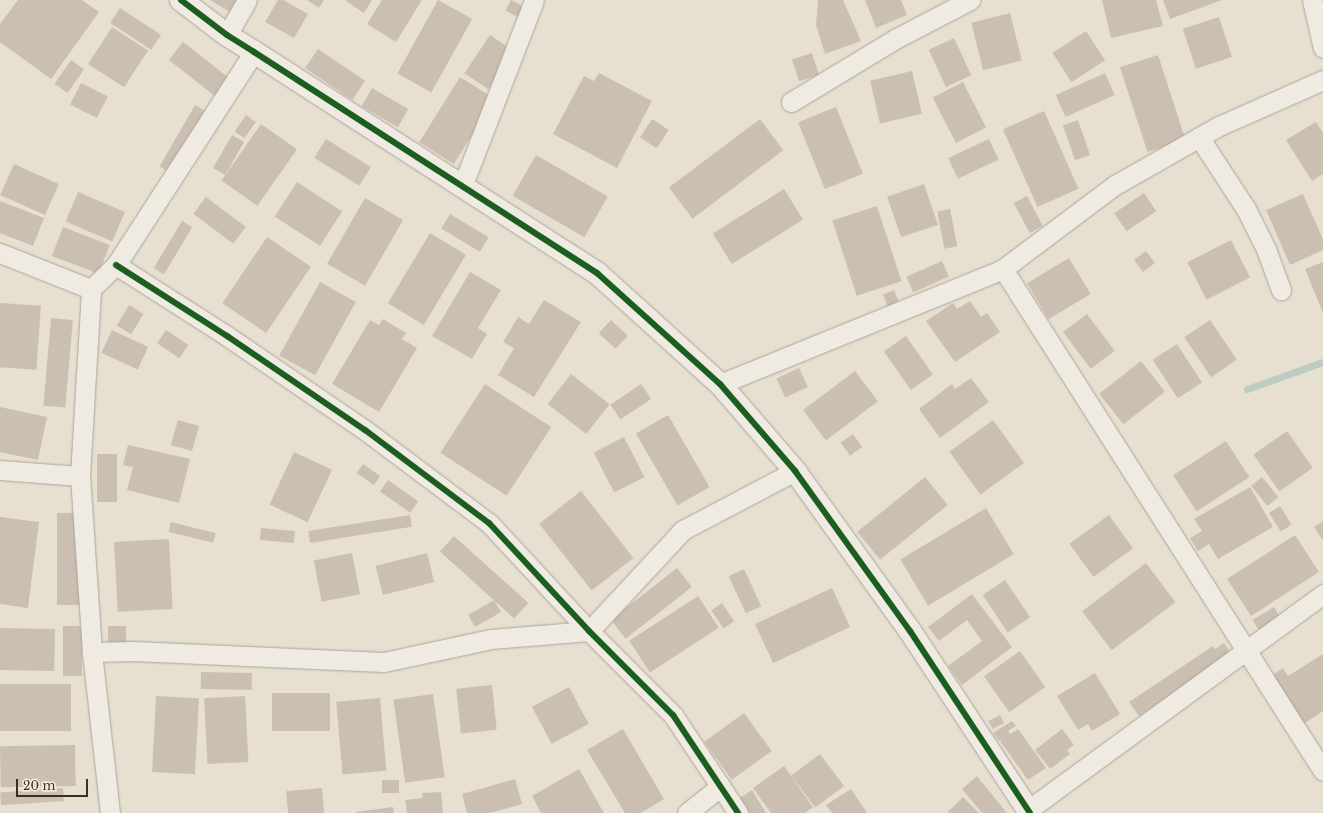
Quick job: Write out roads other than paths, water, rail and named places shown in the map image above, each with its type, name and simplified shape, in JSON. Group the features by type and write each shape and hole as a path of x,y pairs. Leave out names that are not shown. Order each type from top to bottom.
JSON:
{"street":[{"path":"181,0 227,35 597,273 720,384 795,471 910,632 1029,812 1323,594"},
{"path":"227,35 247,0"},
{"path":"462,187 534,0"},
{"path":"791,102 895,39 970,0"},
{"path":"1312,0 1323,48"},
{"path":"110,813 92,652 80,476 92,289 116,265 254,52"},
{"path":"720,384 1002,269 1115,185 1219,126 1323,80"},
{"path":"1199,138 1246,209 1266,249 1281,290"},
{"path":"0,253 92,289"},
{"path":"116,265 228,336 366,430 489,523 589,632 673,715 738,813"},
{"path":"1002,269 1323,771"},
{"path":"0,470 80,476"},
{"path":"92,652 133,651 384,662 491,639 589,632 683,530 795,471"},
{"path":"687,813 721,786"}],"waterway":[{"path":"1247,389 1323,362"}]}
